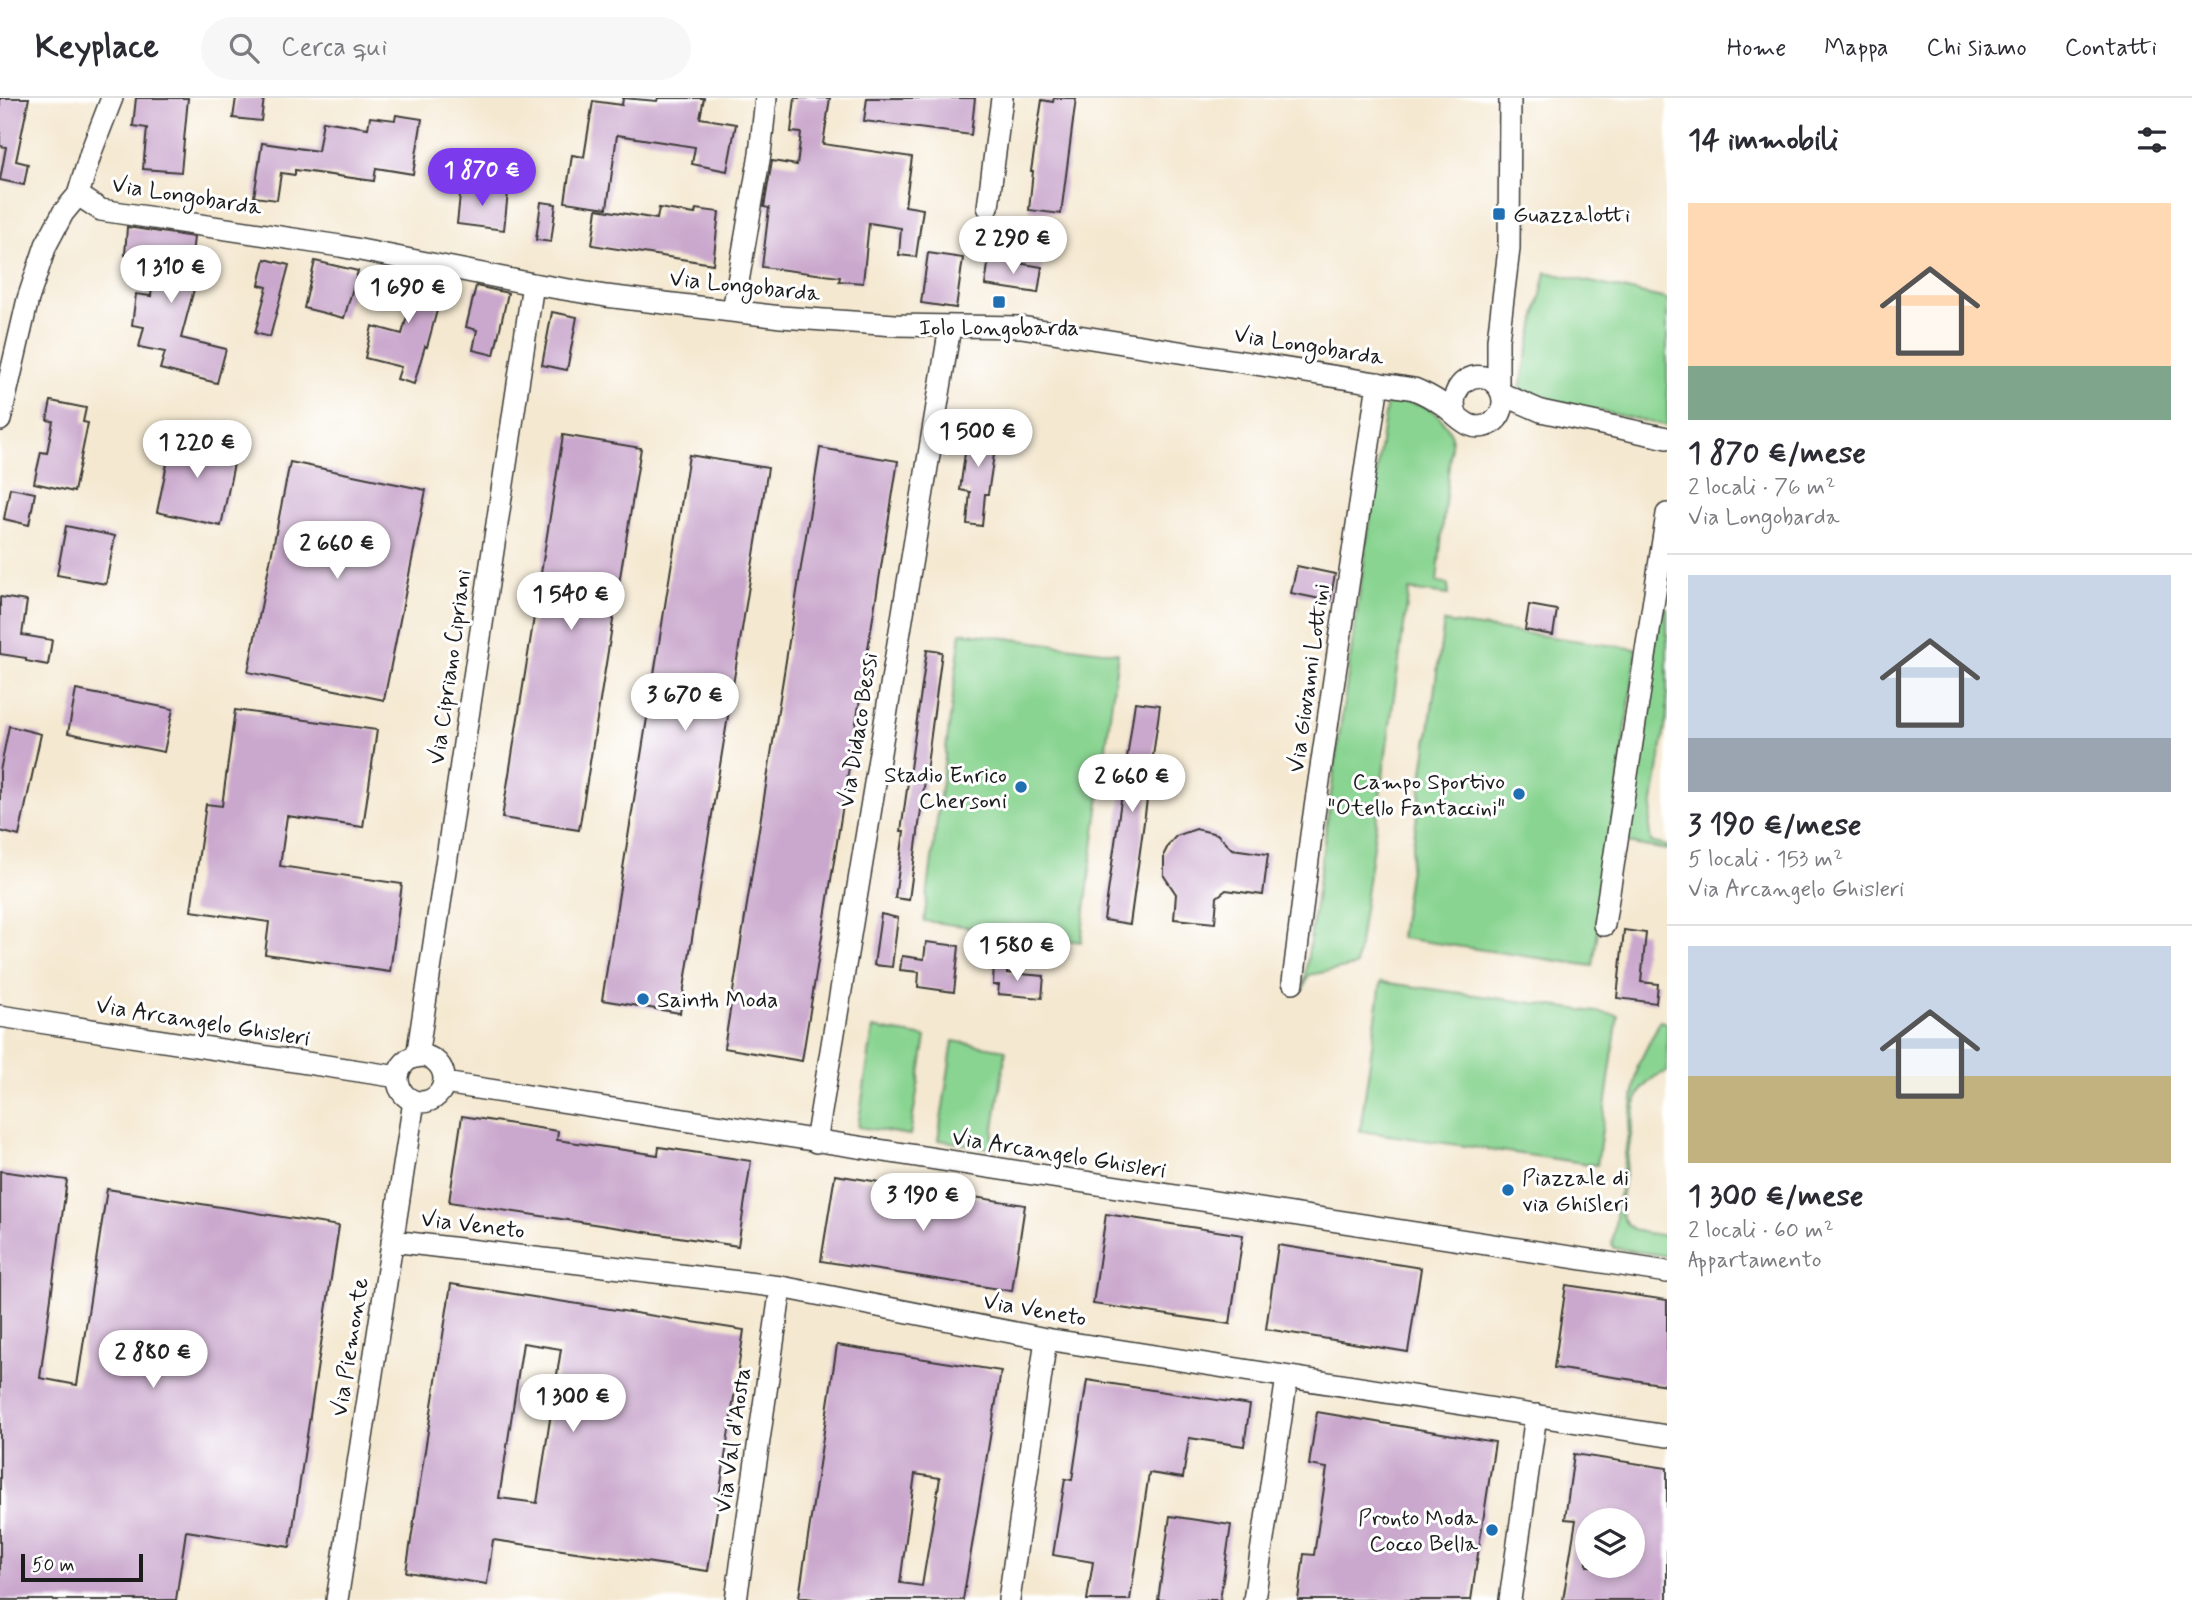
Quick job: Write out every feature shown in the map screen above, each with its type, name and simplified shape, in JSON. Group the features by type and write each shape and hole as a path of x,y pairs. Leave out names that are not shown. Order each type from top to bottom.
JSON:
{"street":[{"path":"0,420 28,299 46,245 63,213 78,195 112,98"},
{"path":"733,311 760,153 766,98"},
{"path":"988,207 1002,98"},
{"path":"1510,98 1509,249 1498,340 1503,401 1499,416 1541,411 1667,438"},
{"name":"Via Longobarda","path":"78,195 101,210 340,246 606,296 857,322 950,327 1021,327 1414,388 1485,378 1500,390 1541,411"},
{"name":"Via Cipriano Cipriani","path":"418,1057 533,284"},
{"name":"Via Didaco Bessi","path":"816,1142 950,327"},
{"path":"1456,414 1453,398 1498,340"},
{"name":"Via Giovanni Lottini","path":"1293,982 1311,835 1378,383"},
{"name":"Via Longobarda","path":"1414,388 1456,414 1468,425 1485,426 1499,416"},
{"path":"1604,925 1667,514"},
{"name":"Via Arcangelo Ghisleri","path":"0,1016 398,1077"},
{"path":"425,1056 437,1063 444,1075 442,1089 427,1102 414,1101 402,1092 398,1077 404,1064 418,1057 425,1056"},
{"name":"Via Arcangelo Ghisleri","path":"444,1083 1667,1272"},
{"name":"Via Piemonte","path":"337,1600 414,1101"},
{"name":"Via Veneto","path":"392,1241 781,1287 1046,1339 1667,1436"},
{"name":"Via Val d'Aosta","path":"736,1600 781,1287"},
{"path":"1009,1600 1046,1339"},
{"path":"1254,1600 1287,1377"},
{"path":"1510,1600 1536,1415"}],"green space":[{"path":"1546,272 1667,299 1667,426 1519,393"},
{"path":"1394,400 1429,409 1447,426 1452,436 1437,582 1448,585 1449,595 1409,590 1356,966 1309,975 1303,990 1386,407"},
{"path":"1664,608 1667,608 1667,715 1649,827 1651,842 1667,846 1667,850 1626,843 1658,618"},
{"name":"Campo Sportivo \"Otello Fantaccini\"","path":"1444,622 1637,649 1593,966 1400,938"},
{"name":"Stadio Enrico Chersoni","path":"961,632 1118,653 1081,942 924,921"},
{"path":"1381,982 1618,1015 1597,1165 1360,1131"},
{"path":"1660,1021 1667,1023 1667,1072 1648,1083 1636,1101 1620,1207 1626,1223 1637,1231 1667,1236 1667,1256 1614,1248 1612,1244 1638,1065"},
{"path":"873,1028 926,1037 910,1135 858,1127"},
{"path":"953,1041 1006,1050 991,1148 938,1140"}],"building":[{"path":"0,98 29,98 16,161 28,164 24,185 0,180 6,147 0,146"},
{"path":"136,98 188,98 181,172 143,169 147,128 133,126"},
{"path":"236,98 264,98 261,121 233,118"},
{"path":"623,98 657,101 658,98 704,98 700,118 736,124 727,171 692,164 695,147 617,135 607,208 565,202 572,155 584,157 593,101 622,105"},
{"path":"795,98 830,98 823,144 912,157 905,206 923,209 916,257 899,255 901,228 869,223 863,283 839,281 840,277 762,267 769,208 764,207 772,161 797,165 801,133 791,132"},
{"path":"867,98 975,98 971,135 864,121"},
{"path":"1054,98 1076,98 1061,214 1029,210 1031,171 1042,100 1053,102"},
{"path":"396,115 422,119 413,174 376,168 374,181 295,170 295,175 281,173 277,200 254,197 262,143 318,151 323,121 368,128 370,117 395,120"},
{"path":"461,186 508,192 504,230 457,224"},
{"path":"541,202 556,204 551,242 536,240"},
{"path":"659,208 695,214 696,209 719,212 713,264 592,245 597,209 657,219"},
{"path":"127,227 194,237 188,288 194,289 181,338 226,349 217,383 160,369 165,352 139,347 144,327 132,325 136,294 151,296 155,258 125,255"},
{"path":"928,253 963,258 956,308 921,303"},
{"path":"989,258 1042,267 1038,293 985,285"},
{"path":"265,259 289,265 270,337 255,333 267,287 259,285"},
{"path":"315,261 358,271 344,318 304,308"},
{"path":"390,271 445,281 414,384 397,379 401,367 365,358 372,326 402,334 411,302 384,296"},
{"path":"476,286 508,293 494,355 473,350 477,330 466,327"},
{"path":"552,312 577,317 567,370 542,365"},
{"path":"51,401 86,408 83,422 88,423 74,492 34,483 41,452 47,453 53,421 47,420"},
{"path":"969,424 998,428 988,494 985,494 982,526 967,524 970,492 960,490"},
{"path":"173,435 237,449 221,526 157,512"},
{"path":"563,435 641,448 579,830 502,818"},
{"path":"820,448 898,461 802,1061 724,1048"},
{"path":"689,455 768,468 680,1013 602,1000"},
{"path":"290,462 426,490 384,700 248,672"},
{"path":"10,488 35,493 29,525 4,519"},
{"path":"66,526 115,536 106,584 57,575"},
{"path":"1297,566 1335,574 1330,601 1291,593"},
{"path":"0,597 27,601 22,635 52,640 48,665 0,654"},
{"path":"1529,605 1557,610 1553,635 1525,630"},
{"path":"927,650 942,652 909,900 895,898 904,831 901,831"},
{"path":"76,690 173,709 164,752 68,733"},
{"path":"1135,702 1160,705 1130,924 1104,920"},
{"path":"235,710 377,730 363,827 287,816 280,866 402,884 390,972 265,954 269,922 191,911 206,804 222,806"},
{"path":"9,726 41,734 19,836 0,831 0,771"},
{"path":"1196,829 1217,834 1232,849 1268,854 1263,895 1226,890 1217,897 1215,923 1174,919 1176,894 1164,876 1164,854 1169,844 1176,836"},
{"path":"881,914 898,918 892,967 874,965"},
{"path":"1624,930 1646,933 1641,982 1658,984 1656,1003 1617,998"},
{"path":"926,942 959,946 954,992 918,987 919,972 900,970 902,956 924,959"},
{"path":"994,963 1008,964 1007,973 1044,976 1042,998 998,994 999,985 993,985"},
{"path":"462,1116 558,1131 557,1140 658,1155 659,1147 751,1161 738,1246 449,1202"},
{"path":"0,1171 67,1180 40,1378 77,1385 107,1189 339,1226 290,1547 186,1531 176,1600 0,1600"},
{"path":"835,1175 1025,1205 1012,1291 821,1261"},
{"path":"1106,1214 1243,1235 1230,1324 1093,1304"},
{"path":"1278,1245 1421,1268 1408,1352 1266,1329"},
{"path":"451,1284 744,1330 708,1571 493,1540 487,1584 406,1572","holes":["523,1343 561,1349 537,1503 499,1498"]},
{"path":"1566,1285 1667,1300 1667,1385 1554,1368"},
{"path":"837,1345 1001,1371 963,1600 820,1600 799,1597","holes":["915,1474 940,1478 922,1586 900,1583"]},
{"path":"1087,1380 1250,1405 1244,1446 1189,1438 1183,1478 1149,1473 1130,1600 1087,1600 1093,1562 1053,1555 1065,1479 1072,1480"},
{"path":"1317,1412 1495,1442 1471,1600 1298,1600 1304,1554 1314,1555 1327,1468 1309,1465"},
{"path":"1574,1454 1667,1468 1667,1600 1563,1600 1575,1526 1575,1578 1645,1578 1645,1508 1575,1508 1575,1520 1565,1519"},
{"path":"1170,1516 1231,1525 1220,1600 1158,1600"}],"place":[{"name":"Guazzalotti","path":"1499,214"},
{"name":"Iolo Longobarda","path":"999,302"},
{"name":"Stadio Enrico Chersoni","path":"1021,787"},
{"name":"Campo Sportivo \"Otello Fantaccini\"","path":"1519,794"},
{"name":"Sainth Moda","path":"643,999"},
{"name":"Piazzale di via Ghisleri","path":"1508,1190"},
{"name":"Pronto Moda Cocco Bella","path":"1492,1530"}]}
